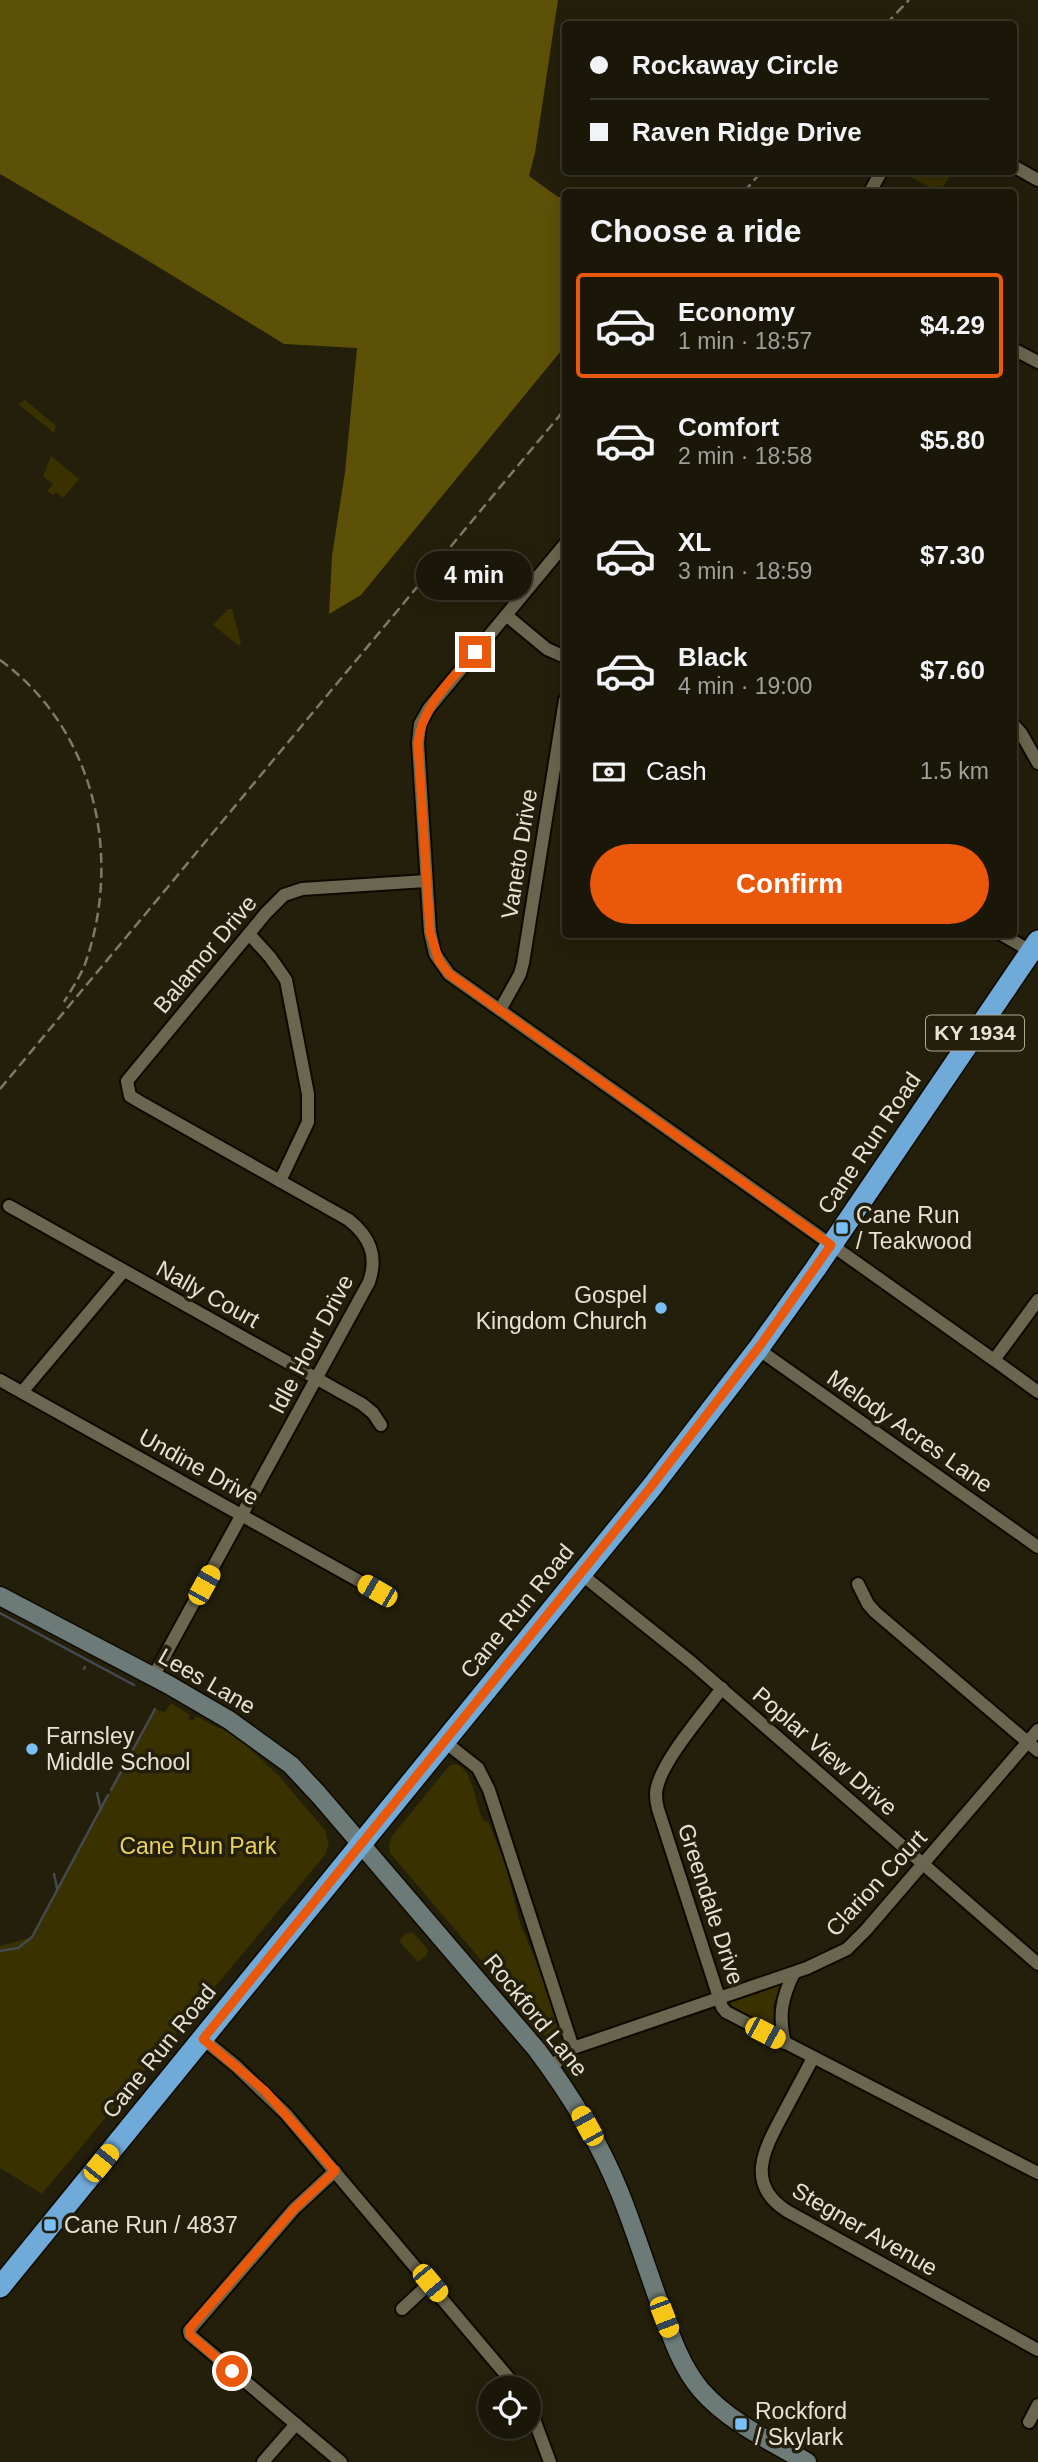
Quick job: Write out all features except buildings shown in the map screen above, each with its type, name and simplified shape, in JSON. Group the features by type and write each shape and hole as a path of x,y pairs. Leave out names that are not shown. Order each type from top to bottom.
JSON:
{"highway":[{"name":"Cane Run Road","path":"0,2287 582,1574 758,1349 1036,949"}],"main road":[{"name":"Lees Lane","path":"0,1596 229,1720 291,1765 361,1845"},
{"name":"Rockford Lane","path":"361,1845 551,2069 578,2109 610,2172 686,2369 715,2404 741,2424 807,2462"}],"street":[{"path":"1017,168 1038,180"},
{"path":"1017,351 1038,362"},
{"path":"562,548 429,708 420,724 418,744 430,932 439,961 449,974 1038,1392"},
{"path":"506,615 547,649 562,656"},
{"name":"Vaneto Drive","path":"500,1010 520,974 523,963 562,719"},
{"path":"1017,728 1038,763"},
{"name":"Balamor Drive","path":"128,1089 127,1082 131,1075 275,903 294,890 426,881"},
{"path":"249,934 286,980 308,1094 308,1122 280,1181"},
{"path":"1010,938 1036,949"},
{"name":"Idle Hour Drive","path":"128,1089 131,1096 139,1102 349,1220 360,1228 369,1241 373,1254 373,1270 369,1282 153,1677"},
{"name":"Nally Court","path":"9,1206 362,1404 373,1413 381,1425"},
{"path":"22,1392 123,1272"},
{"path":"994,1360 1038,1300"},
{"name":"Melody Acres Lane","path":"758,1349 1038,1547"},
{"name":"Undine Drive","path":"0,1380 377,1591"},
{"name":"Poplar View Drive","path":"582,1574 722,1688 1038,1964"},
{"path":"858,1584 868,1604 876,1612 1033,1747"},
{"name":"Greendale Drive","path":"722,1688 669,1762 658,1782 656,1794 658,1809 722,2007 726,2012 813,2058 1038,2172"},
{"name":"Clarion Court","path":"551,2069 573,2048 794,1973 847,1949 1033,1747 1038,1730"},
{"name":"Rockford Lane","path":"445,1742 478,1768 489,1790 573,2048"},
{"path":"785,2043 781,2030 780,2007 794,1973"},
{"path":"203,2039 265,2091 507,2376"},
{"name":"Stegner Avenue","path":"813,2058 762,2158 763,2184 770,2197 787,2211 1038,2350"},
{"path":"335,2171 294,2209 189,2331 190,2335 341,2462"},
{"path":"402,2309 430,2283"},
{"path":"1029,2422 1038,2405"},
{"path":"263,2462 296,2424"},
{"path":"541,2438 550,2462"}],"green space":[{"path":"908,176 950,176 941,189 933,189"},
{"path":"25,400 56,426 54,433 18,404"},
{"path":"51,456 79,479 63,498 56,492 53,495 47,491 53,484 43,476"},
{"path":"228,609 232,609 241,642 239,646 213,625"},
{"name":"Cane Run Park","path":"171,1703 190,1715 188,1719 194,1720 196,1716 232,1732 279,1776 325,1830 329,1845 325,1855 42,2194 0,2168 0,1946 32,1937 155,1709 165,1712"},
{"path":"457,1764 472,1784 481,1816 485,1822 488,1821 506,1866 520,1923 560,2024 560,2034 549,2038 390,1853 392,1836 450,1765"},
{"path":"413,1932 428,1950 426,1956 418,1962 399,1941 405,1934"},
{"path":"777,1983 781,1986 773,2005 775,2031 748,2018 731,2005 729,1999"}],"shaded area":[{"path":"0,0 558,0 535,153 529,176 562,198 562,350 361,595 329,614 332,556 345,472 357,348 284,344 0,174"}],"waterway":[{"path":"0,1613 134,1685"},
{"path":"111,1790 155,1709"},
{"path":"97,1793 101,1810"},
{"path":"0,1951 18,1948 32,1937 108,1795"},
{"path":"54,1874 57,1888"}],"railway":[{"path":"889,21 909,0"},
{"path":"747,189 758,175"},
{"path":"0,1089 562,413"},
{"path":"0,660 32,688 59,722 79,758 92,798 100,839 101,881 96,923 85,964 64,1002"}],"place":[{"name":"Cane Run / Teakwood","path":"842,1228"},
{"name":"Gospel Kingdom Church","path":"661,1308"},
{"name":"Farnsley Middle School","path":"32,1749"},
{"name":"Cane Run / 4837","path":"50,2225"},
{"name":"Rockford / Skylark","path":"741,2424"}],"route":[{"path":"232,2371 190,2335 190,2328 294,2209 335,2171 265,2091 203,2039 582,1574 762,1343 831,1245 449,974 439,961 430,932 419,728 429,708 475,652"}]}
